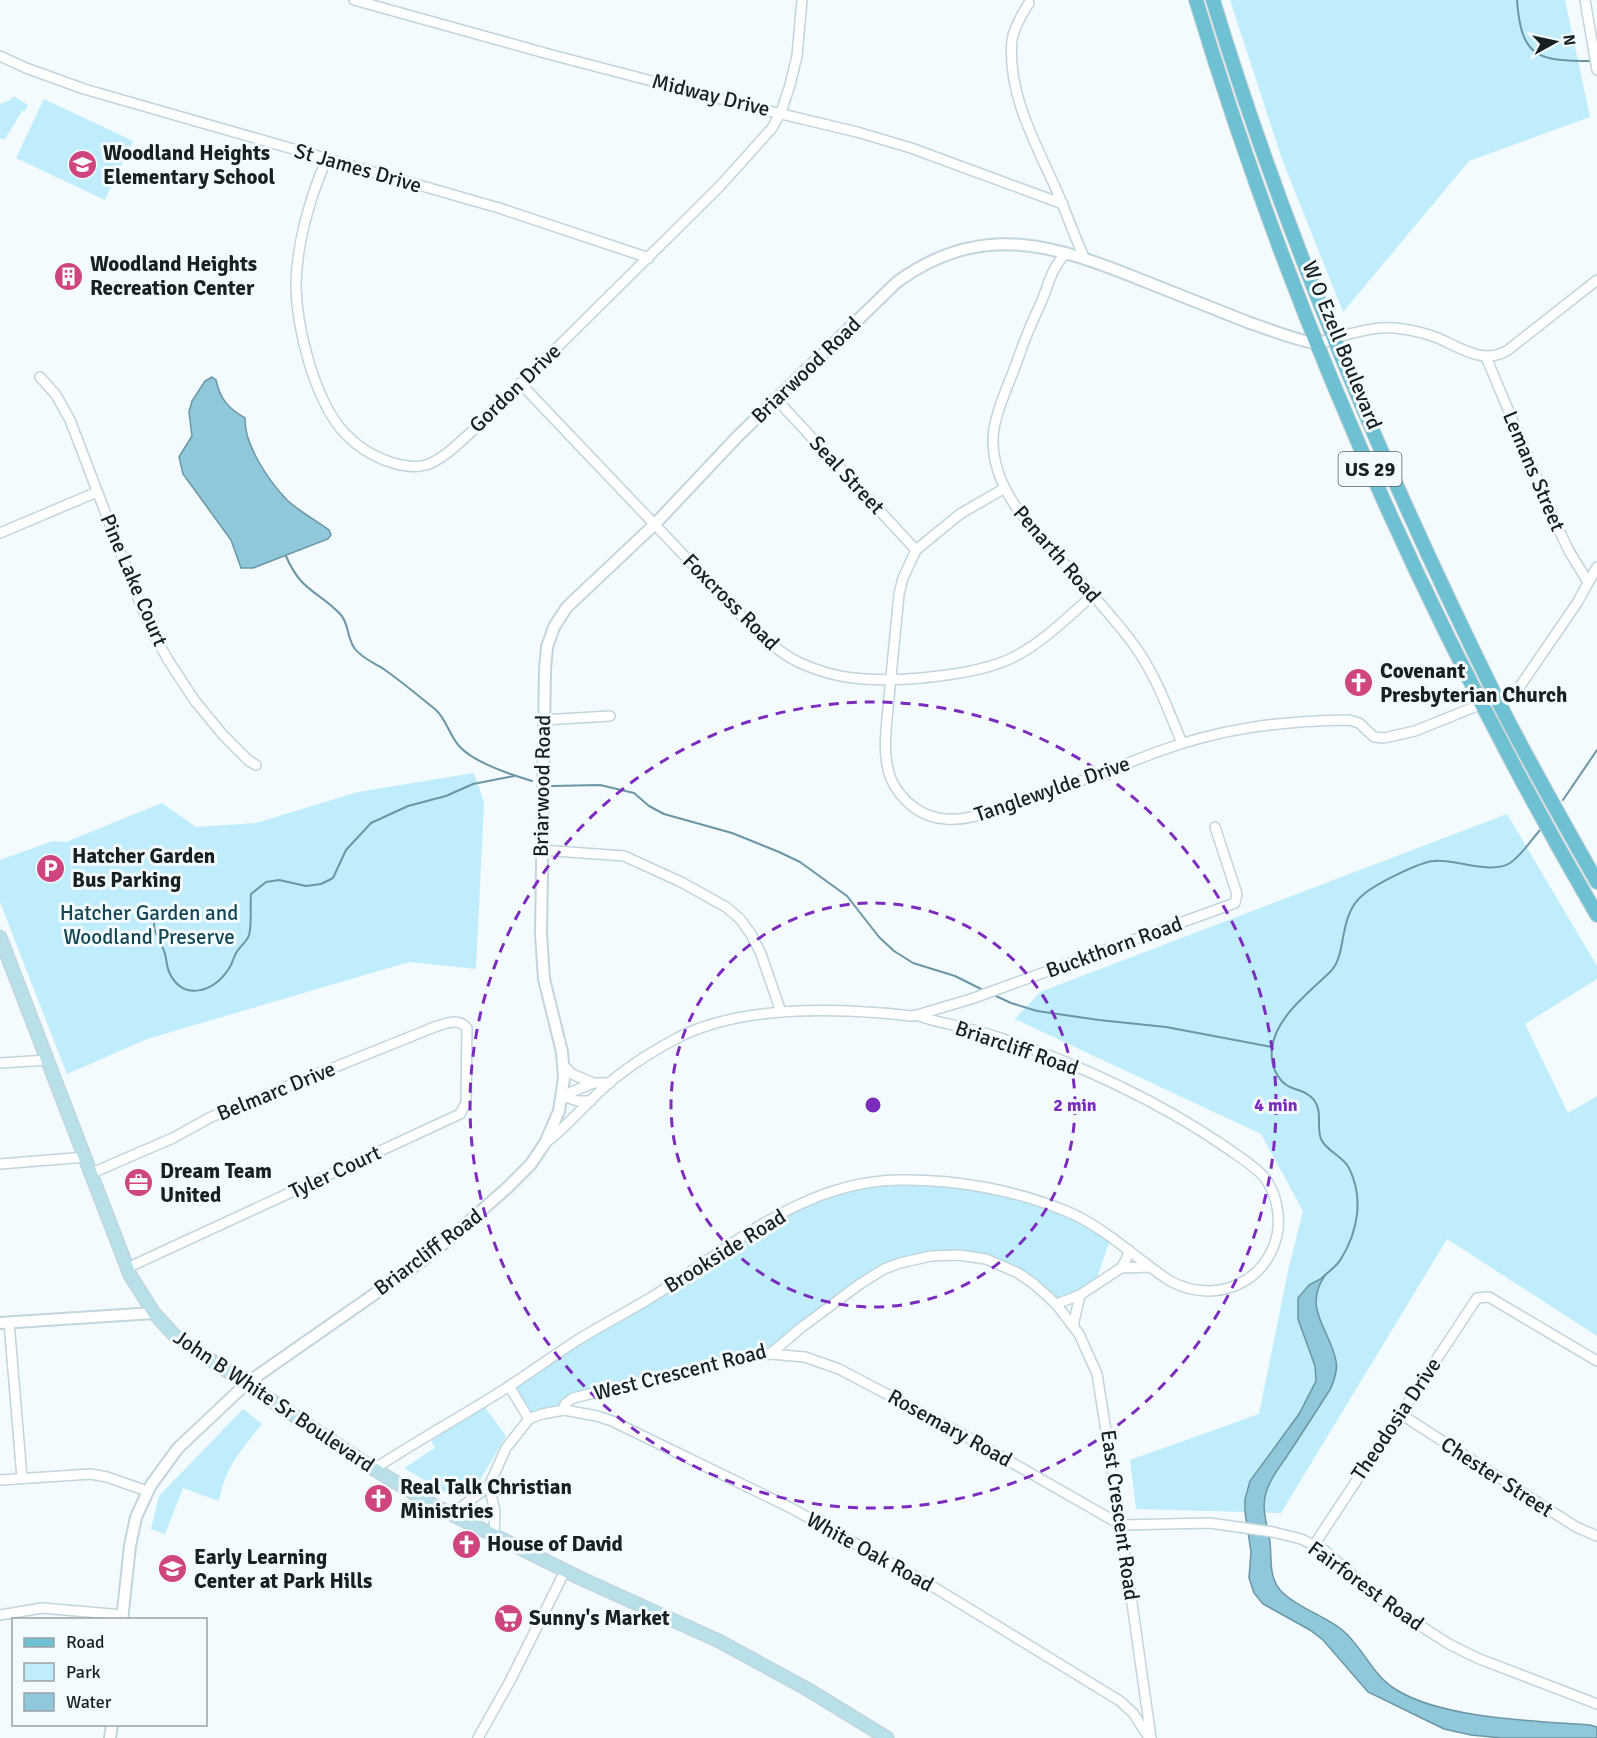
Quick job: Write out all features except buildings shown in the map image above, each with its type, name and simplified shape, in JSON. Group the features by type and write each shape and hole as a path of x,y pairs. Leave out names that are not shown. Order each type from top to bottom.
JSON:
{"main road":[{"name":"W O Ezell Boulevard","path":"1196,0 1232,112 1316,343 1370,468 1413,564 1482,704 1597,915"},
{"name":"W O Ezell Boulevard","path":"1213,0 1276,186 1334,338 1389,471 1497,700 1597,882"},
{"path":"1261,194 1276,186"},
{"name":"John B White Sr Boulevard","path":"0,937 128,1268 154,1313 175,1336 374,1469 451,1515 565,1571 719,1641 807,1689 887,1738"}],"street":[{"name":"Midway Drive","path":"354,0 552,55 857,132 911,148 1063,204"},
{"name":"Gordon Drive","path":"327,158 318,177 306,217 297,270 297,299 303,336 316,381 325,403 342,430 354,442 377,457 410,466 425,465 438,459 460,441 649,258 720,186 772,128 781,112 796,56 802,0"},
{"path":"1585,0 1597,70"},
{"path":"1029,3 1012,38 1014,78 1027,124 1084,257"},
{"name":"St James Drive","path":"0,56 84,89 499,208 649,258"},
{"name":"Briarwood Road","path":"545,1143 559,1111 564,1066 548,1002 541,957 543,720 547,647 560,615 655,524 738,436 881,297 914,270 954,253 996,245 1042,246 1084,257 1278,333 1316,343"},
{"name":"Penarth Road","path":"1066,253 1052,271 1027,332 997,421 993,436 994,450 1005,488 1022,516 1128,637 1148,667 1182,743"},
{"path":"1316,343 1376,328 1401,328 1427,334 1460,349 1486,357 1498,355 1508,350 1597,280"},
{"name":"Lemans Street","path":"1486,357 1558,528 1588,582"},
{"name":"Pine Lake Court","path":"40,377 56,395 70,420 143,611 168,660 209,718 249,761 256,765"},
{"name":"Foxcross Road","path":"520,383 725,599 779,651 802,664 853,678 890,679 950,675 1000,663 1034,644 1093,596"},
{"name":"Seal Street","path":"777,400 916,550"},
{"name":"Tanglewylde Drive","path":"1005,488 960,514 916,550 903,578 899,594 886,745 889,772 895,787 907,802 915,809 936,818 957,819 977,816 1054,791 1182,743 1240,728 1320,720 1354,721 1374,737 1384,738 1430,726 1482,704 1514,695 1578,603 1597,567"},
{"path":"0,533 97,492"},
{"path":"543,720 610,716"},
{"name":"Buckthorn Road","path":"917,1015 971,999 1231,905 1237,898 1237,894 1215,827"},
{"path":"541,850 624,856 681,882 726,907 740,919 751,934 761,954 781,1012"},
{"name":"Briarcliff Road","path":"123,1617 132,1531 136,1517 147,1491 178,1448 247,1383 448,1240 507,1188 531,1164 545,1143 560,1133 610,1083 628,1069 682,1036 716,1023 781,1012 862,1012 917,1015 1002,1038 1077,1068 1180,1119 1261,1174 1273,1193 1278,1224 1274,1244 1258,1271 1251,1278 1231,1288 1199,1290 1173,1283 1150,1267"},
{"name":"Belmarc Drive","path":"92,1173 173,1138 211,1117 437,1026 453,1021 465,1025"},
{"name":"Tyler Court","path":"128,1268 460,1114 466,1103 467,1032 465,1025"},
{"path":"0,1063 48,1060"},
{"path":"564,1066 572,1074 593,1083"},
{"path":"562,1096 593,1083 610,1083"},
{"path":"562,1096 578,1101 591,1101"},
{"path":"0,1164 86,1157"},
{"name":"Brookside Road","path":"374,1469 509,1386 578,1340 676,1282 753,1229 821,1195 855,1186 897,1180 946,1182 996,1190 1046,1203 1091,1224 1150,1267"},
{"path":"1056,1304 1080,1294 1121,1268 1129,1251"},
{"name":"West Crescent Road","path":"529,1419 564,1410 565,1404 573,1398 741,1358 770,1354 802,1327 884,1269 931,1256 973,1256 1000,1264 1034,1284 1056,1304"},
{"path":"1121,1268 1150,1267"},
{"path":"1073,1326 1080,1294"},
{"name":"Theodosia Drive","path":"1314,1545 1475,1300 1481,1296 1490,1297 1597,1361"},
{"name":"East Crescent Road","path":"1056,1304 1090,1353 1097,1374 1121,1525 1150,1738"},
{"path":"22,1478 4,1322 154,1313"},
{"name":"Rosemary Road","path":"770,1354 805,1357 839,1369 957,1431 1121,1525"},
{"path":"451,1515 489,1486 506,1448 529,1419 509,1386"},
{"name":"White Oak Road","path":"564,1410 597,1416 622,1426 791,1508 932,1586 1120,1701 1133,1713 1150,1738"},
{"name":"Chester Street","path":"1400,1413 1576,1527 1597,1536"},
{"path":"0,1480 91,1474 147,1491"},
{"path":"489,1486 495,1511 494,1536"},
{"name":"Fairforest Road","path":"1121,1525 1210,1523 1273,1532 1314,1545 1334,1558 1383,1602 1449,1644 1477,1658 1597,1704"},
{"path":"478,1738 510,1681 565,1571"},
{"path":"0,1615 42,1608 123,1617"}],"green space":[{"path":"1230,0 1565,0 1590,117 1469,161 1343,312 1282,159"},
{"path":"12,97 28,105 5,139 2,139 0,138 0,104"},
{"path":"44,99 133,141 105,200 16,158"},
{"name":"Hatcher Garden and Woodland Preserve","path":"474,773 484,802 476,969 409,962 147,1039 67,1074 0,902 0,860 53,841 66,842 162,803 196,827 256,823 358,792"},
{"path":"1507,814 1597,966 1597,979 1525,1024 1568,1113 1597,1096 1597,1336 1447,1239 1281,1513 1136,1509 1130,1460 1259,1414 1288,1271 1303,1211 1261,1134 1015,1019 1040,992"},
{"path":"897,1180 971,1185 1046,1203 1111,1237 1097,1278 1056,1304 1000,1264 945,1255 900,1263 770,1354 573,1398 564,1410 529,1419 509,1386 753,1229 821,1195"},
{"path":"484,1406 506,1436 480,1480 473,1487 453,1497 404,1468 435,1448 431,1441"},
{"path":"243,1409 262,1424 230,1469 225,1478 219,1501 183,1488 165,1534 151,1529 159,1496"}],"water":[{"path":"212,377 216,380 226,402 245,418 253,451 273,483 287,500 329,530 331,535 328,539 253,568 241,568 231,540 183,474 179,457 192,436 189,412 192,401 205,381"},
{"path":"1324,1277 1318,1289 1317,1310 1333,1350 1336,1364 1335,1375 1331,1388 1272,1480 1264,1503 1272,1569 1278,1588 1297,1603 1341,1629 1355,1643 1379,1676 1395,1689 1415,1699 1463,1713 1517,1720 1590,1725 1597,1727 1597,1738 1502,1738 1444,1729 1368,1692 1323,1640 1310,1630 1263,1604 1254,1593 1249,1578 1251,1552 1245,1499 1250,1481 1299,1414 1316,1381 1315,1366 1298,1319 1298,1298 1309,1285"}],"waterway":[{"path":"1517,0 1523,34 1536,53 1559,60 1593,61"},
{"path":"286,556 304,584 341,615 352,645 358,652 436,710 461,748 485,763 532,781"},
{"path":"1563,800 1597,750"},
{"path":"156,913 155,930 170,974 183,988 191,990 207,988 222,978 231,966 237,951 248,938 251,894 266,882 279,880 306,886 321,884 333,878 346,850 371,823 408,806 446,796 473,784 514,776"},
{"path":"552,786 600,785 634,793 649,806 664,814 732,833 779,852 800,862 847,896 879,937 894,951 913,963 955,976 981,989"},
{"path":"1322,1278 1335,1267 1347,1248 1355,1226 1358,1203 1354,1179 1349,1168 1321,1139 1318,1109 1314,1100 1306,1093 1285,1084 1275,1071 1272,1049 1280,1026 1295,1006 1331,971 1340,954 1350,912 1364,894 1398,874 1427,862 1443,861 1483,867 1502,866 1518,856 1541,829"},
{"path":"996,996 1037,1011 1166,1027 1272,1047"}],"place":[{"name":"Woodland Heights Elementary School","path":"82,165"},
{"name":"Woodland Heights Recreation Center","path":"69,276"},
{"name":"Covenant Presbyterian Church","path":"1359,683"},
{"name":"Hatcher Garden Bus Parking","path":"51,868"},
{"name":"Dream Team United","path":"139,1183"},
{"name":"Real Talk Christian Ministries","path":"379,1499"},
{"name":"House of David","path":"466,1544"},
{"name":"Early Learning Center at Park Hills","path":"173,1569"},
{"name":"Sunny's Market","path":"508,1618"}]}
